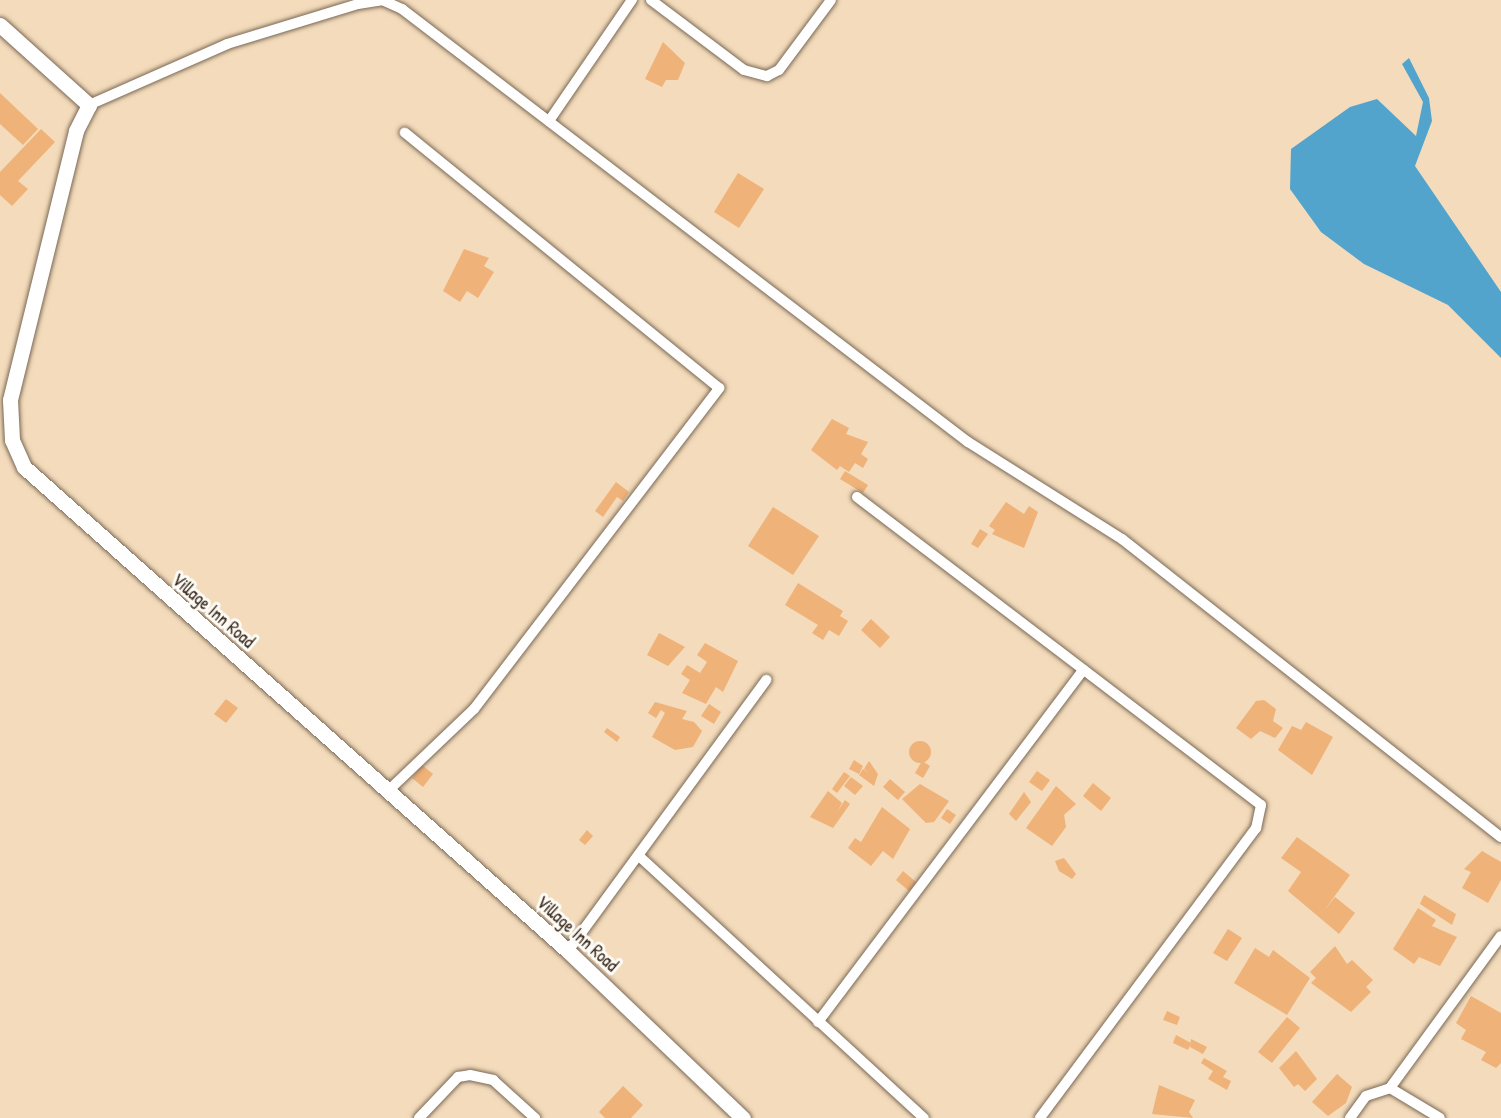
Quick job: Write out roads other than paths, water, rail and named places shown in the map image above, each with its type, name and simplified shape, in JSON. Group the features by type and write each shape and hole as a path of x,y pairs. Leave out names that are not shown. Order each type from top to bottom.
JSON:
{"street":[{"path":"0,25 89,105 227,45 374,0 421,21 968,442 1122,539 1501,837"},
{"path":"549,121 632,0"},
{"path":"651,0 744,70 767,76 779,70 831,0"},
{"name":"Village Inn Road","path":"89,105 76,131 10,400 16,454 37,482 568,951 743,1118"},
{"path":"388,791 474,709 719,388 405,133"},
{"path":"857,497 1083,670 1256,797 1261,815 1143,985 1040,1118"},
{"path":"818,1022 1083,670"},
{"path":"568,951 766,680"},
{"path":"639,856 924,1118"},
{"path":"1350,1118 1366,1096 1390,1088 1501,936"},
{"path":"420,1118 458,1077 470,1075 493,1080 535,1118"},
{"path":"1390,1088 1440,1118"}],"water":[{"path":"1409,58 1429,98 1432,121 1415,166 1501,292 1501,358 1448,305 1364,264 1321,232 1290,189 1291,149 1350,107 1377,99 1416,136 1423,102 1402,64"}]}
